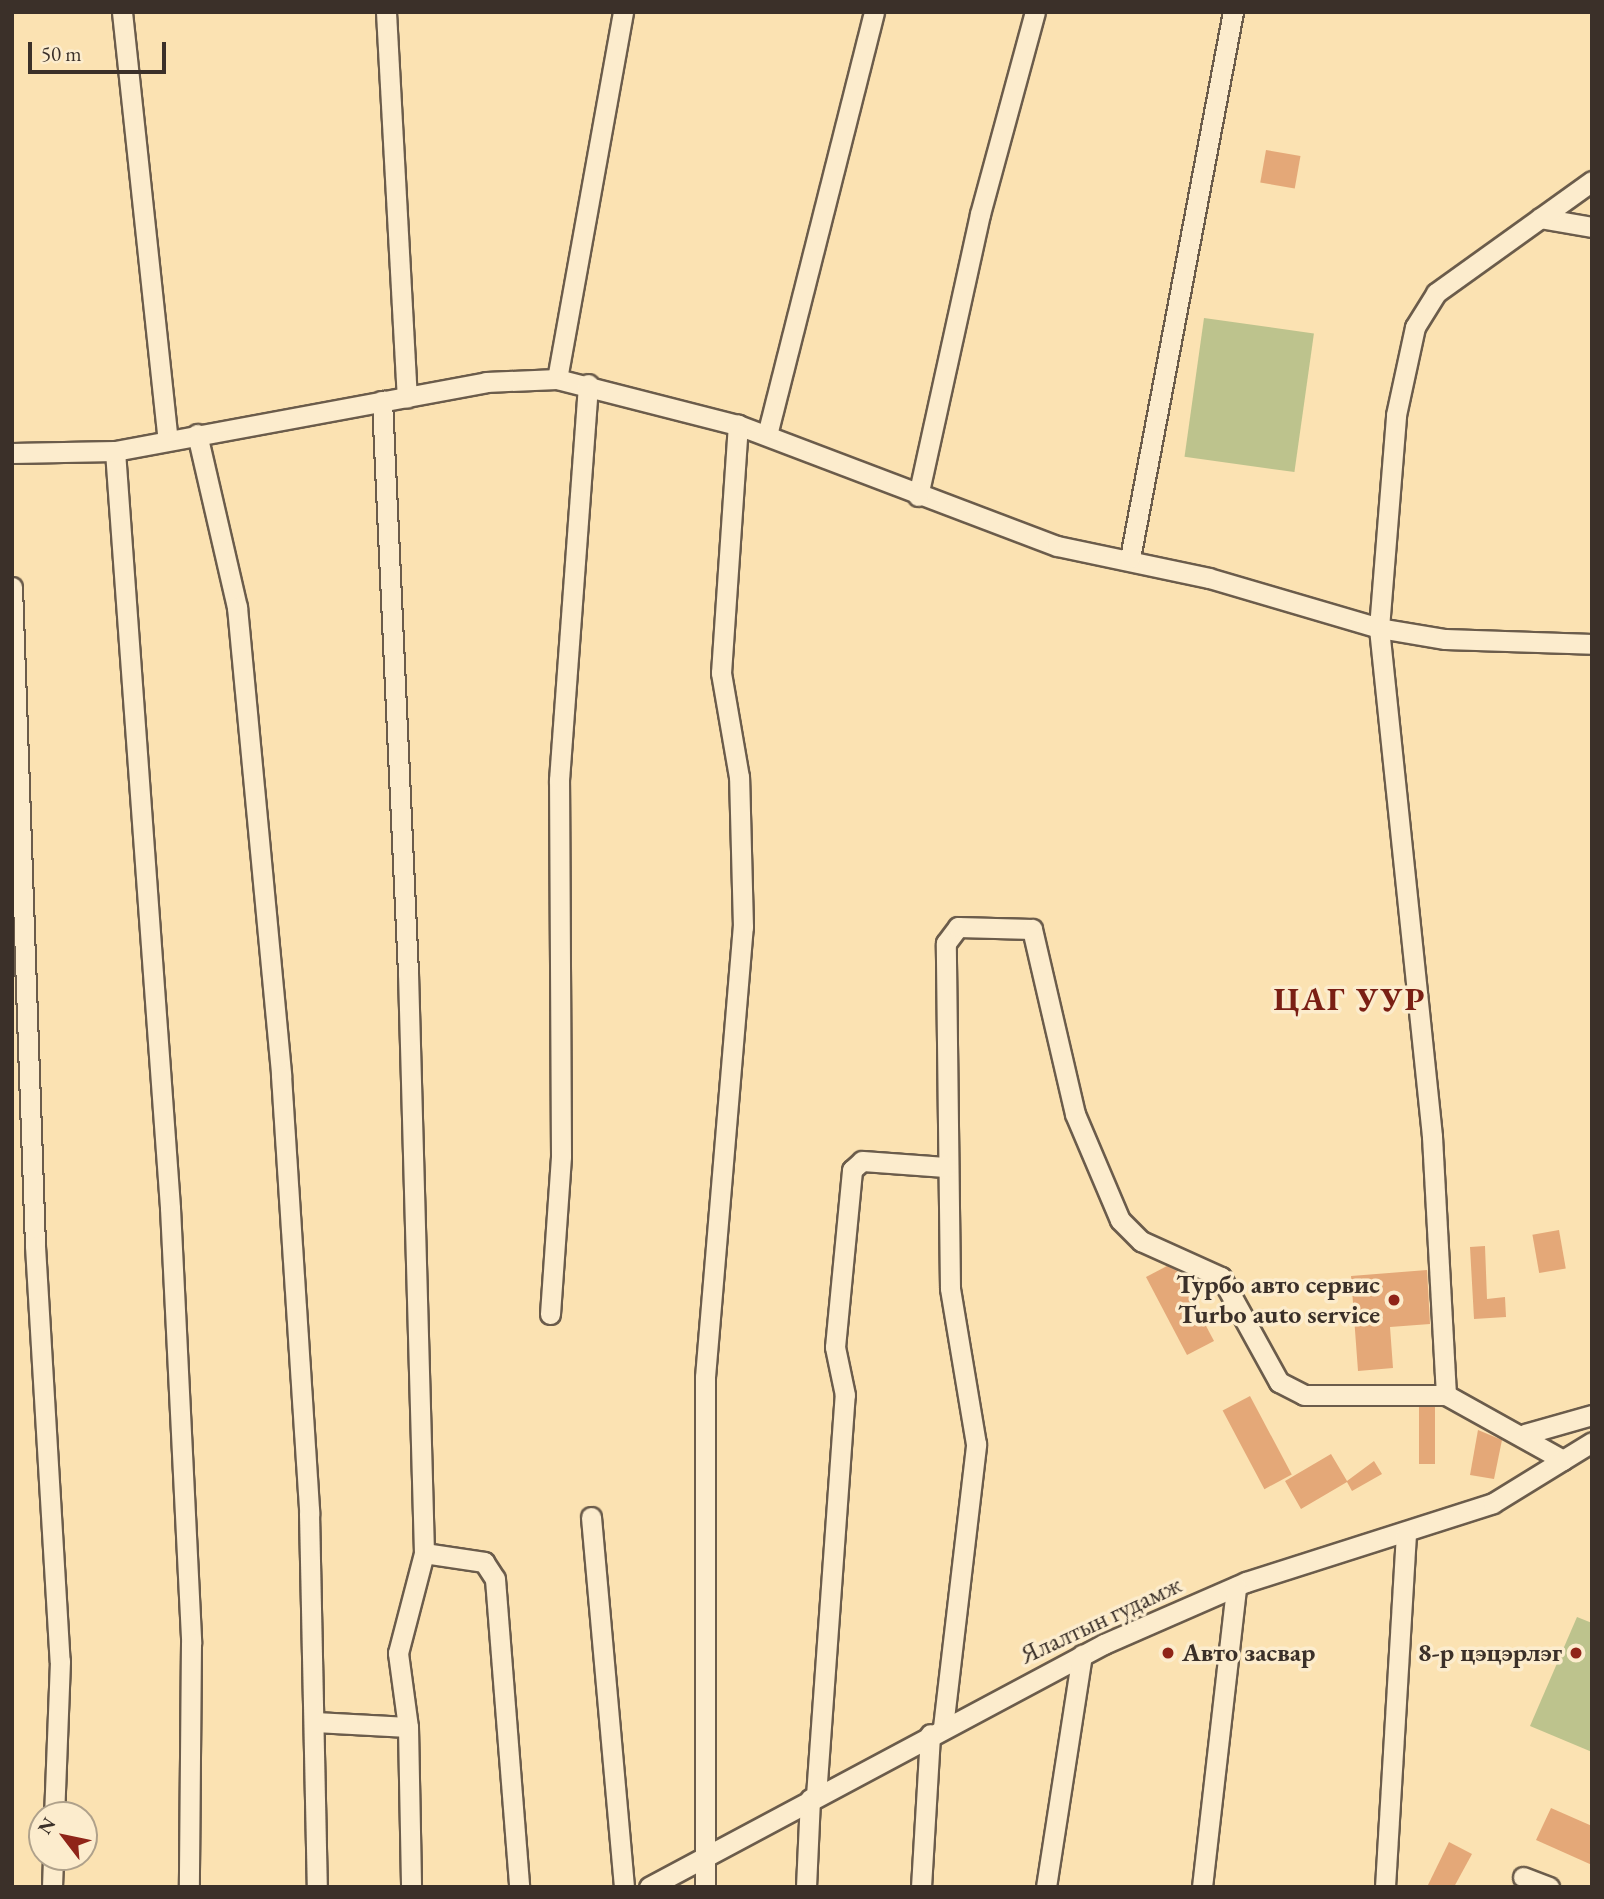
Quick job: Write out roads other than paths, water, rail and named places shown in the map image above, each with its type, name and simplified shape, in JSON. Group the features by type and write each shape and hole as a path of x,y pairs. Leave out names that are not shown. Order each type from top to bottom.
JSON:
{"street":[{"path":"122,12 168,440"},
{"path":"386,12 407,397"},
{"path":"557,379 623,12"},
{"path":"767,436 874,12"},
{"path":"918,496 980,214 1035,12"},
{"path":"1130,558 1233,12"},
{"path":"1446,1395 1432,1136 1379,628 1396,415 1415,327 1436,293 1592,181"},
{"path":"1540,218 1592,226"},
{"path":"12,453 116,451 486,382 557,379 588,384 738,425 918,496 1057,546 1130,558 1379,628 1445,639 1592,644"},
{"path":"550,1314 561,1156 559,780 588,384"},
{"path":"382,401 408,973 424,1553 398,1653 408,1727 411,1887"},
{"path":"705,1887 705,1377 743,927 739,776 721,673 738,425"},
{"path":"197,434 237,607 279,1047 309,1513 317,1887"},
{"path":"116,451 172,1235 191,1643 189,1887"},
{"path":"12,587 35,1246 60,1661 55,1801"},
{"path":"921,1887 936,1731 976,1444 950,1288 946,1167 946,943 958,927 1021,924 1039,938 1087,1153 1129,1232 1221,1277 1279,1382 1291,1391 1446,1395 1525,1434 1563,1460"},
{"path":"806,1887 845,1395 835,1348 852,1170 862,1161 946,1167"},
{"path":"1525,1434 1592,1415"},
{"name":"Ялалтын гудамж","path":"649,1887 1082,1655 1236,1587 1493,1503 1592,1442"},
{"path":"591,1517 624,1887"},
{"path":"1385,1887 1406,1533"},
{"path":"424,1553 484,1562 495,1579 519,1887"},
{"path":"1202,1887 1236,1587"},
{"path":"1046,1887 1082,1655"},
{"path":"315,1722 408,1727"},
{"path":"1523,1877 1549,1887"}],"place":[{"name":"Турбо авто сервис Turbo auto service","path":"1394,1300"},
{"name":"Авто засвар","path":"1168,1653"},
{"name":"8-р цэцэрлэг","path":"1576,1653"}],"district":[{"name":"ЦАГ УУР","path":"1350,999"}]}
